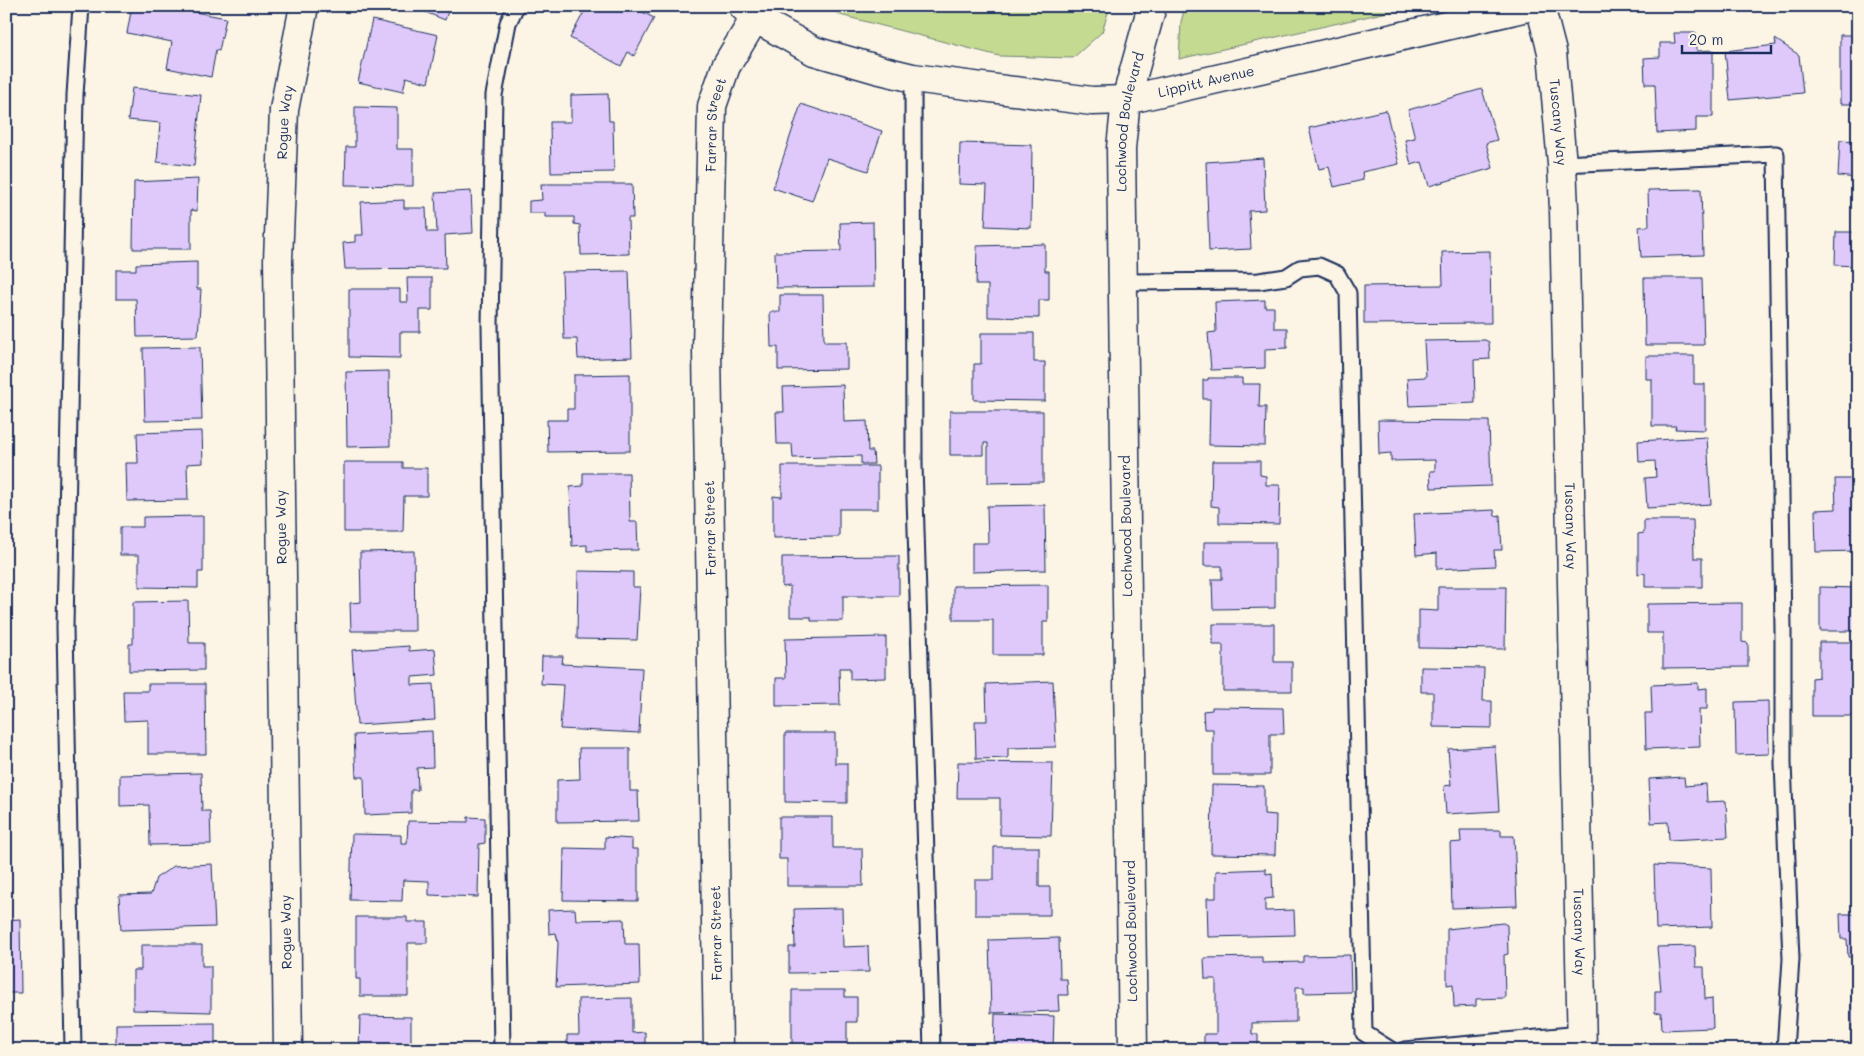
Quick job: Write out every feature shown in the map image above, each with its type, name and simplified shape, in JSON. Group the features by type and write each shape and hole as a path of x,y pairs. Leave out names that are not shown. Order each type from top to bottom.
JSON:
{"street":[{"name":"Rogue Way","path":"288,1050 278,260 284,110 304,6"},
{"name":"Lochwood Boulevard","path":"1133,1050 1121,148 1126,100 1152,6"},
{"name":"Lippitt Avenue","path":"749,12 814,51 880,70 913,78 1092,101 1126,100 1532,6"},
{"name":"Tuscany Way","path":"1540,6 1552,52 1564,210 1582,1042"},
{"name":"Farrar Street","path":"718,1050 707,351 712,106 726,66 749,12"}],"lane":[{"path":"73,1050 65,627 74,95 81,6"},
{"path":"502,1050 490,326 494,95 508,23 516,6"},
{"path":"913,78 914,465 932,1050"},
{"path":"1562,164 1776,154 1783,630 1783,764 1791,959 1785,1050"},
{"path":"1123,282 1259,281 1286,277 1300,268 1319,266 1337,274 1348,293 1364,1033 1391,1050"},
{"path":"1405,1050 1582,1042"}],"green space":[{"path":"827,6 1110,6 1102,32 1073,58 999,56 840,15"},
{"path":"1185,6 1414,6 1179,59 1181,22"}],"building":[{"path":"132,6 164,6 226,18 219,51 216,50 211,77 167,68 172,42 127,33"},
{"path":"410,6 450,6 445,20"},
{"path":"574,6 631,6 654,18 634,56 628,52 621,66 570,38 584,12"},
{"path":"372,20 438,35 428,83 406,77 403,92 358,82"},
{"path":"1674,33 1696,33 1697,51 1713,50 1713,117 1696,117 1696,131 1657,133 1655,84 1645,84 1644,58 1660,57 1660,43 1675,43"},
{"path":"1840,35 1858,35 1858,104 1840,104"},
{"path":"1775,39 1799,55 1803,93 1730,100 1725,51 1776,45"},
{"path":"132,88 201,95 194,166 157,162 160,123 128,120"},
{"path":"1482,89 1497,140 1486,143 1493,168 1429,186 1422,162 1411,165 1405,140 1415,138 1408,110"},
{"path":"608,94 609,121 613,121 614,172 551,173 550,122 571,122 571,95"},
{"path":"801,104 882,131 868,171 827,158 812,201 773,188"},
{"path":"355,107 397,108 397,149 413,149 413,186 345,185 346,147 355,147"},
{"path":"1386,110 1399,164 1362,172 1363,180 1334,187 1329,167 1319,169 1309,128"},
{"path":"1840,140 1858,141 1858,216 1854,215 1856,178 1838,176"},
{"path":"960,143 1032,145 1031,228 985,226 987,185 959,184"},
{"path":"1263,158 1265,210 1249,211 1251,249 1209,251 1206,162"},
{"path":"198,179 197,211 191,210 191,249 133,249 134,182"},
{"path":"541,184 632,184 633,218 628,218 629,254 581,255 580,225 574,224 574,217 545,217 545,213 529,213 529,201 542,200"},
{"path":"1701,189 1703,255 1641,257 1639,227 1649,226 1648,190"},
{"path":"471,191 473,233 445,235 446,268 345,269 343,243 355,242 355,235 363,235 361,202 404,200 404,208 426,208 427,232 437,232 435,193"},
{"path":"873,222 874,287 776,288 775,252 841,251 840,223"},
{"path":"1836,232 1858,232 1858,266 1835,265"},
{"path":"1045,244 1045,271 1049,271 1049,300 1039,300 1039,318 988,317 988,285 976,285 977,246"},
{"path":"1490,251 1491,323 1364,324 1364,286 1443,285 1442,252"},
{"path":"197,262 197,289 201,289 198,336 137,337 136,299 116,299 116,270 136,270 136,264"},
{"path":"629,271 632,357 578,359 577,339 564,339 562,272"},
{"path":"407,278 432,278 432,310 420,310 420,332 400,332 400,358 349,357 349,289 400,289 400,302 408,302"},
{"path":"1644,278 1702,278 1704,345 1645,345"},
{"path":"780,295 823,295 824,342 847,342 847,369 778,370 778,347 771,347 770,312 780,312"},
{"path":"1265,300 1265,307 1274,307 1274,328 1287,328 1287,348 1265,349 1265,368 1211,370 1208,333 1216,332 1215,302"},
{"path":"981,333 1034,333 1034,362 1045,362 1045,401 974,400 974,364 981,364"},
{"path":"1485,340 1489,342 1490,359 1474,360 1475,403 1409,406 1407,378 1426,377 1424,341"},
{"path":"1855,345 1858,345 1858,388 1856,388"},
{"path":"200,347 202,420 145,421 143,348"},
{"path":"1646,356 1694,356 1694,384 1705,384 1705,430 1675,429 1676,426 1652,426 1652,379 1646,379"},
{"path":"389,371 390,446 347,447 346,372"},
{"path":"630,374 630,451 548,452 547,420 567,420 567,409 574,409 574,375"},
{"path":"1208,378 1242,378 1242,384 1260,384 1259,407 1266,407 1265,446 1209,445 1210,399 1203,399 1203,380 1208,380"},
{"path":"843,385 844,422 867,421 868,451 873,451 874,464 861,464 861,456 793,458 792,444 777,444 776,412 784,412 783,387"},
{"path":"950,411 1043,411 1043,482 988,483 988,443 984,443 984,455 950,455"},
{"path":"1378,420 1489,421 1491,486 1431,488 1430,471 1435,471 1435,460 1391,461 1391,453 1379,454"},
{"path":"1852,428 1858,428 1858,452 1853,452"},
{"path":"202,431 203,463 187,464 188,500 127,501 126,463 138,463 137,433"},
{"path":"1707,437 1711,504 1647,508 1645,478 1656,477 1655,461 1639,462 1638,441"},
{"path":"1212,461 1260,461 1260,475 1266,476 1266,485 1280,485 1279,524 1219,523 1219,507 1211,506"},
{"path":"344,462 403,462 403,468 427,468 427,496 404,496 403,532 344,532"},
{"path":"782,466 878,466 878,509 839,509 839,537 773,538 773,496 782,497"},
{"path":"583,473 629,473 630,522 637,522 638,550 587,551 587,545 572,546 570,487 583,486"},
{"path":"1835,479 1858,479 1858,551 1816,552 1815,510 1836,509"},
{"path":"1045,505 1046,570 972,572 972,543 988,543 987,506"},
{"path":"1494,510 1495,516 1500,515 1502,550 1494,550 1495,566 1437,569 1437,553 1416,555 1414,514"},
{"path":"203,516 203,572 198,572 198,588 139,587 139,555 120,555 120,527 143,527 143,517"},
{"path":"1644,520 1693,520 1694,558 1702,558 1702,587 1645,587 1645,573 1638,574 1638,534 1644,533"},
{"path":"1204,542 1275,542 1275,608 1213,609 1212,579 1222,579 1222,566 1204,566"},
{"path":"414,551 415,631 351,631 350,603 361,602 360,552"},
{"path":"899,556 899,596 843,596 843,621 811,621 811,617 790,617 790,586 782,587 782,557"},
{"path":"578,571 633,572 633,587 640,587 637,640 577,639"},
{"path":"1048,585 1048,622 1043,622 1043,655 993,655 993,620 953,620 953,586"},
{"path":"1438,587 1506,587 1505,649 1419,648 1419,610 1438,611"},
{"path":"1820,587 1858,588 1858,631 1820,631"},
{"path":"188,601 189,643 204,643 204,670 129,671 129,644 133,644 133,602"},
{"path":"1742,603 1742,642 1748,643 1748,667 1663,668 1663,633 1647,633 1647,604"},
{"path":"1213,624 1274,624 1274,662 1292,662 1292,691 1223,691 1223,645 1213,645"},
{"path":"886,637 886,678 850,679 850,668 839,668 840,705 776,706 776,678 786,678 785,639"},
{"path":"1819,642 1855,642 1856,676 1858,676 1858,716 1812,716 1812,678 1819,677"},
{"path":"409,646 409,651 435,649 437,675 412,677 412,685 433,684 435,720 357,725 352,650"},
{"path":"542,656 563,656 562,664 642,668 639,733 560,729 563,685 541,684"},
{"path":"1421,667 1484,668 1483,701 1492,701 1492,728 1433,727 1433,692 1421,692"},
{"path":"1053,681 1056,747 1008,748 1008,758 976,759 975,721 987,721 986,684"},
{"path":"1698,683 1698,689 1707,688 1707,709 1699,709 1700,747 1646,749 1645,713 1652,713 1651,685"},
{"path":"148,684 205,684 206,754 148,754 148,720 124,721 123,691 148,691"},
{"path":"1768,701 1769,754 1736,755 1735,702"},
{"path":"1212,707 1283,708 1284,734 1270,734 1270,775 1213,775 1213,729 1204,729 1203,711 1212,710"},
{"path":"432,731 433,767 417,768 418,790 411,790 411,813 365,815 364,777 356,777 354,735"},
{"path":"785,733 835,733 835,763 847,763 847,803 785,802"},
{"path":"1495,746 1499,811 1446,814 1444,786 1451,785 1448,749"},
{"path":"579,748 630,748 630,791 638,791 639,821 557,822 557,780 580,779"},
{"path":"958,762 1053,763 1051,836 1000,835 1000,798 957,798"},
{"path":"201,773 202,811 210,811 211,844 150,845 149,805 120,806 120,775"},
{"path":"1684,777 1685,786 1706,784 1707,802 1726,801 1728,837 1669,840 1668,822 1651,823 1649,779"},
{"path":"1212,785 1264,786 1264,814 1276,815 1275,855 1211,854"},
{"path":"468,817 485,818 485,843 479,844 478,897 429,895 429,881 403,880 402,901 350,900 352,834 401,835 401,843 407,843 408,821 468,822"},
{"path":"779,817 833,817 833,848 862,848 863,886 787,886 787,859 779,859"},
{"path":"1460,830 1501,830 1501,836 1514,836 1517,906 1452,908 1450,843 1461,842"},
{"path":"605,837 632,839 632,849 638,849 638,901 563,900 564,848 605,849"},
{"path":"994,847 1039,847 1039,887 1050,887 1050,915 975,915 975,880 994,880"},
{"path":"212,864 215,927 121,930 119,895 151,894 156,878 174,866"},
{"path":"1654,865 1711,868 1712,927 1656,929"},
{"path":"1266,869 1266,874 1272,873 1273,898 1265,899 1265,911 1294,910 1295,935 1208,937 1207,898 1216,898 1216,871"},
{"path":"842,908 843,947 868,946 869,972 789,973 789,947 795,947 794,909"},
{"path":"575,909 576,920 624,919 625,944 639,944 640,984 556,987 558,943 556,933 549,934 548,910"},
{"path":"1840,914 1858,914 1858,957 1848,957 1847,939 1841,939"},
{"path":"356,917 407,917 407,922 427,922 427,943 408,943 408,996 360,996 360,979 356,979"},
{"path":"20,919 21,993 6,993 6,920"},
{"path":"1503,923 1507,925 1508,954 1504,955 1505,998 1476,999 1476,1006 1454,1007 1453,984 1447,985 1447,929"},
{"path":"1059,938 1060,979 1067,979 1068,995 1058,995 1059,1011 991,1013 989,940"},
{"path":"141,945 202,945 202,966 211,966 211,1012 133,1010 133,970 141,970"},
{"path":"1695,946 1696,967 1704,967 1705,999 1712,998 1713,1028 1662,1030 1661,1012 1655,1013 1655,991 1661,991 1657,947"},
{"path":"1350,955 1351,992 1304,993 1304,987 1296,987 1296,1022 1252,1023 1252,1034 1258,1034 1258,1050 1204,1050 1204,1034 1216,1034 1216,979 1205,979 1204,958 1262,957 1262,963 1303,962 1303,956"},
{"path":"1852,972 1858,972 1858,1050 1852,1050"},
{"path":"792,990 845,990 845,997 857,997 857,1022 847,1022 847,1050 792,1050"},
{"path":"632,998 632,1033 645,1032 645,1050 567,1050 567,1035 579,1035 578,999"},
{"path":"995,1014 1054,1016 1053,1050 994,1050"},
{"path":"360,1016 411,1017 411,1046 483,1047 483,1050 359,1050"},
{"path":"215,1023 215,1050 116,1050 116,1024"}]}
